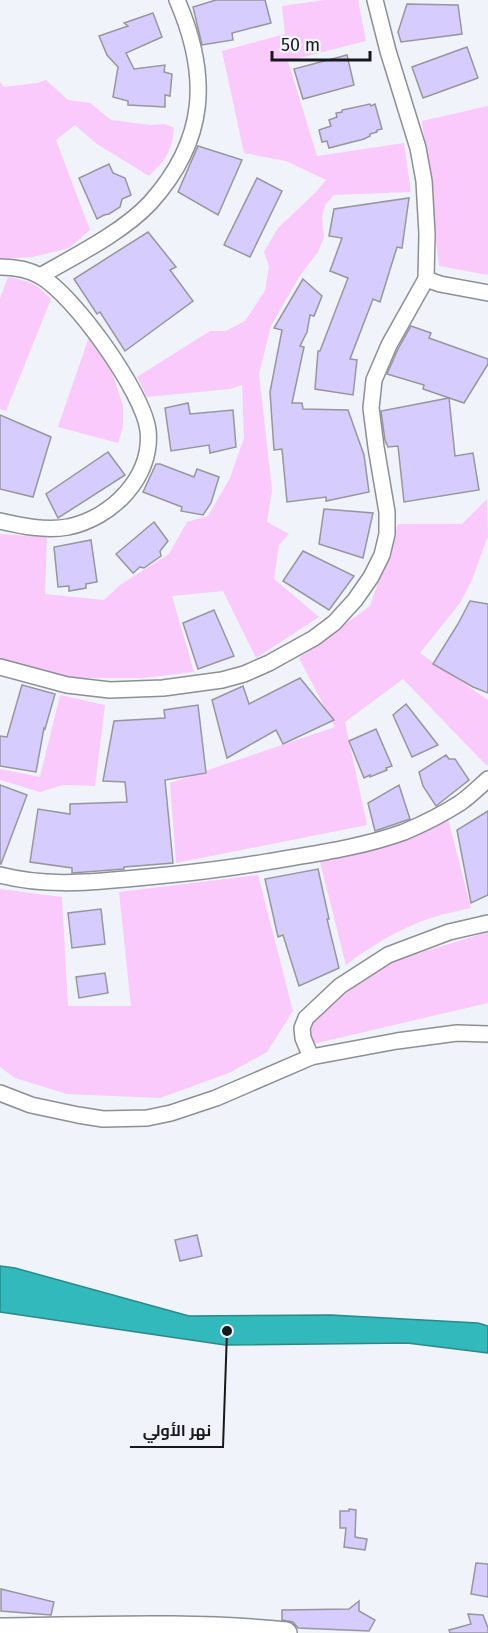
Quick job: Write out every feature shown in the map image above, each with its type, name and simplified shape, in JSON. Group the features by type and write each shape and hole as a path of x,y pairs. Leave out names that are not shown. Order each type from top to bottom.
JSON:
{"main road":[{"path":"0,1629 252,1629 286,1633"}],"street":[{"path":"40,276 102,240 129,220 149,203 182,156 194,130 199,86 194,46 177,0"},
{"path":"0,667 67,685 99,689 163,688 222,680 269,663 314,638 334,623 355,600 371,577 382,555 387,534 387,512 371,408 374,380 389,345 426,279 427,234 424,181 418,148 375,0"},
{"path":"0,267 27,270 40,276 55,287 77,310 133,390 148,431 145,460 138,477 127,492 101,514 68,527 32,527 0,521"},
{"path":"426,279 488,293"},
{"path":"0,874 33,881 76,883 169,876 304,856 381,839 406,831 461,802 488,779"},
{"path":"311,1056 303,1038 302,1028 306,1018 340,986 388,955 449,932 488,923"},
{"path":"0,1093 31,1105 78,1115 103,1119 147,1118 208,1101 311,1056 457,1033 488,1034"}],"shaded area":[{"path":"325,0 358,0 366,41 288,61 317,156 404,143 411,192 334,195 325,205 322,217 324,237 318,252 299,277 271,326 259,374 272,490 267,522 289,534 279,545 274,579 319,617 256,658 223,591 172,596 194,672 144,678 69,678 0,659 0,534 47,537 45,594 104,600 120,585 169,554 187,522 208,516 230,478 244,438 242,385 230,389 147,397 137,377 210,331 226,331 245,321 265,291 269,266 264,252 278,228 326,180 286,161 244,153 222,51 285,34 282,6"},
{"path":"46,80 68,100 90,103 111,120 150,125 165,124 174,128 172,143 164,160 149,176 97,144 75,125 56,140 90,230 69,248 33,257 0,259 0,82 4,87"},
{"path":"488,106 488,275 439,266 422,121"},
{"path":"8,277 32,283 51,299 6,411 0,409 0,298"},
{"path":"89,337 108,360 123,406 123,426 118,443 58,427"},
{"path":"487,499 488,538 472,580 460,603 420,653 488,700 487,766 403,679 345,722 367,825 176,863 170,783 335,727 299,658 370,606 398,524 462,524"},
{"path":"60,695 105,705 95,786 63,785 40,792 0,780 0,769 40,777"},
{"path":"447,815 471,908 422,921 399,931 346,965 320,862 392,845 413,836"},
{"path":"258,875 293,1011 267,1052 229,1073 160,1098 67,1094 15,1078 0,1067 0,889 62,897 68,1006 131,1006 119,892"},
{"path":"488,932 488,1003 313,1044 310,1033 318,1015 344,994 393,961"}],"water":[{"path":"0,1266 15,1268 189,1316 331,1315 478,1323 488,1326 488,1353 407,1343 225,1345 0,1312"}],"building":[{"path":"216,0 265,0 271,23 232,33 233,40 202,45 193,7"},
{"path":"407,4 458,5 462,34 401,42 398,32"},
{"path":"153,13 162,37 126,53 134,69 165,65 164,72 172,74 170,96 165,95 165,107 128,105 128,101 113,97 118,67 107,55 99,36 128,26 124,23"},
{"path":"467,47 478,78 423,98 412,67"},
{"path":"347,55 354,85 303,99 294,69"},
{"path":"370,104 371,106 375,104 382,129 364,139 329,148 327,141 322,142 319,130 331,126 329,120 337,117 336,113"},
{"path":"198,146 242,160 218,215 178,192"},
{"path":"109,164 113,173 125,178 131,195 122,199 120,207 97,219 79,178"},
{"path":"257,178 282,191 250,257 224,245"},
{"path":"409,198 402,248 397,247 380,302 373,299 350,359 357,360 353,395 315,389 318,351 320,351 348,278 330,271 342,238 329,236 334,209"},
{"path":"148,232 176,267 170,270 193,301 125,351 100,312 97,314 74,279"},
{"path":"303,279 322,296 314,316 310,315 307,332 300,346 304,347 292,403 302,403 303,409 348,410 364,455 369,492 326,501 326,497 287,502 282,449 274,450 270,392 282,330 274,328"},
{"path":"411,326 431,333 429,338 488,359 488,364 464,403 423,389 424,385 387,374"},
{"path":"449,398 455,456 473,453 479,490 404,502 398,446 388,447 381,411"},
{"path":"188,403 190,414 233,410 236,447 210,453 209,445 171,451 165,408"},
{"path":"0,415 51,437 33,497 0,489"},
{"path":"108,452 125,475 58,518 46,494"},
{"path":"156,464 194,477 197,469 219,477 211,503 203,515 181,511 182,507 143,492"},
{"path":"324,509 373,513 363,558 319,544"},
{"path":"154,522 168,541 160,551 161,556 133,573 116,554"},
{"path":"91,540 97,582 86,584 86,588 69,591 69,586 58,587 54,547"},
{"path":"303,551 354,576 329,610 283,581"},
{"path":"470,601 488,604 488,693 433,664"},
{"path":"214,610 234,656 198,669 183,623"},
{"path":"300,678 334,720 283,744 276,730 227,758 212,700 243,686 249,704"},
{"path":"22,685 55,694 44,728 36,772 0,766 0,736 7,737"},
{"path":"406,704 438,745 412,757 393,715"},
{"path":"198,705 206,773 165,780 173,863 72,873 72,868 30,862 38,809 70,814 70,804 127,802 125,782 103,781 114,721 165,718 164,710"},
{"path":"376,729 392,766 364,778 349,741"},
{"path":"446,755 449,759 455,759 469,780 436,806 423,786 419,772"},
{"path":"0,785 27,795 1,864 0,864"},
{"path":"399,785 410,819 375,831 368,803"},
{"path":"488,811 488,895 471,903 457,830"},
{"path":"318,869 339,968 299,986 283,935 278,937 265,879"},
{"path":"101,909 105,944 72,948 68,913"},
{"path":"105,973 108,993 79,998 76,977"},
{"path":"197,1235 202,1256 180,1261 175,1240"},
{"path":"349,1509 356,1510 355,1537 367,1539 365,1550 344,1547 346,1528 340,1528 340,1511 349,1511"},
{"path":"476,1563 488,1564 488,1597 471,1594"},
{"path":"1,1589 54,1602 51,1615 1,1611"},
{"path":"359,1601 359,1611 375,1620 369,1631 298,1628 293,1622 282,1620 282,1610 349,1609"},
{"path":"468,1614 483,1615 488,1633 450,1633 449,1630 471,1624"}],"place":[{"name":"نهر الأولي","path":"227,1331"}]}
